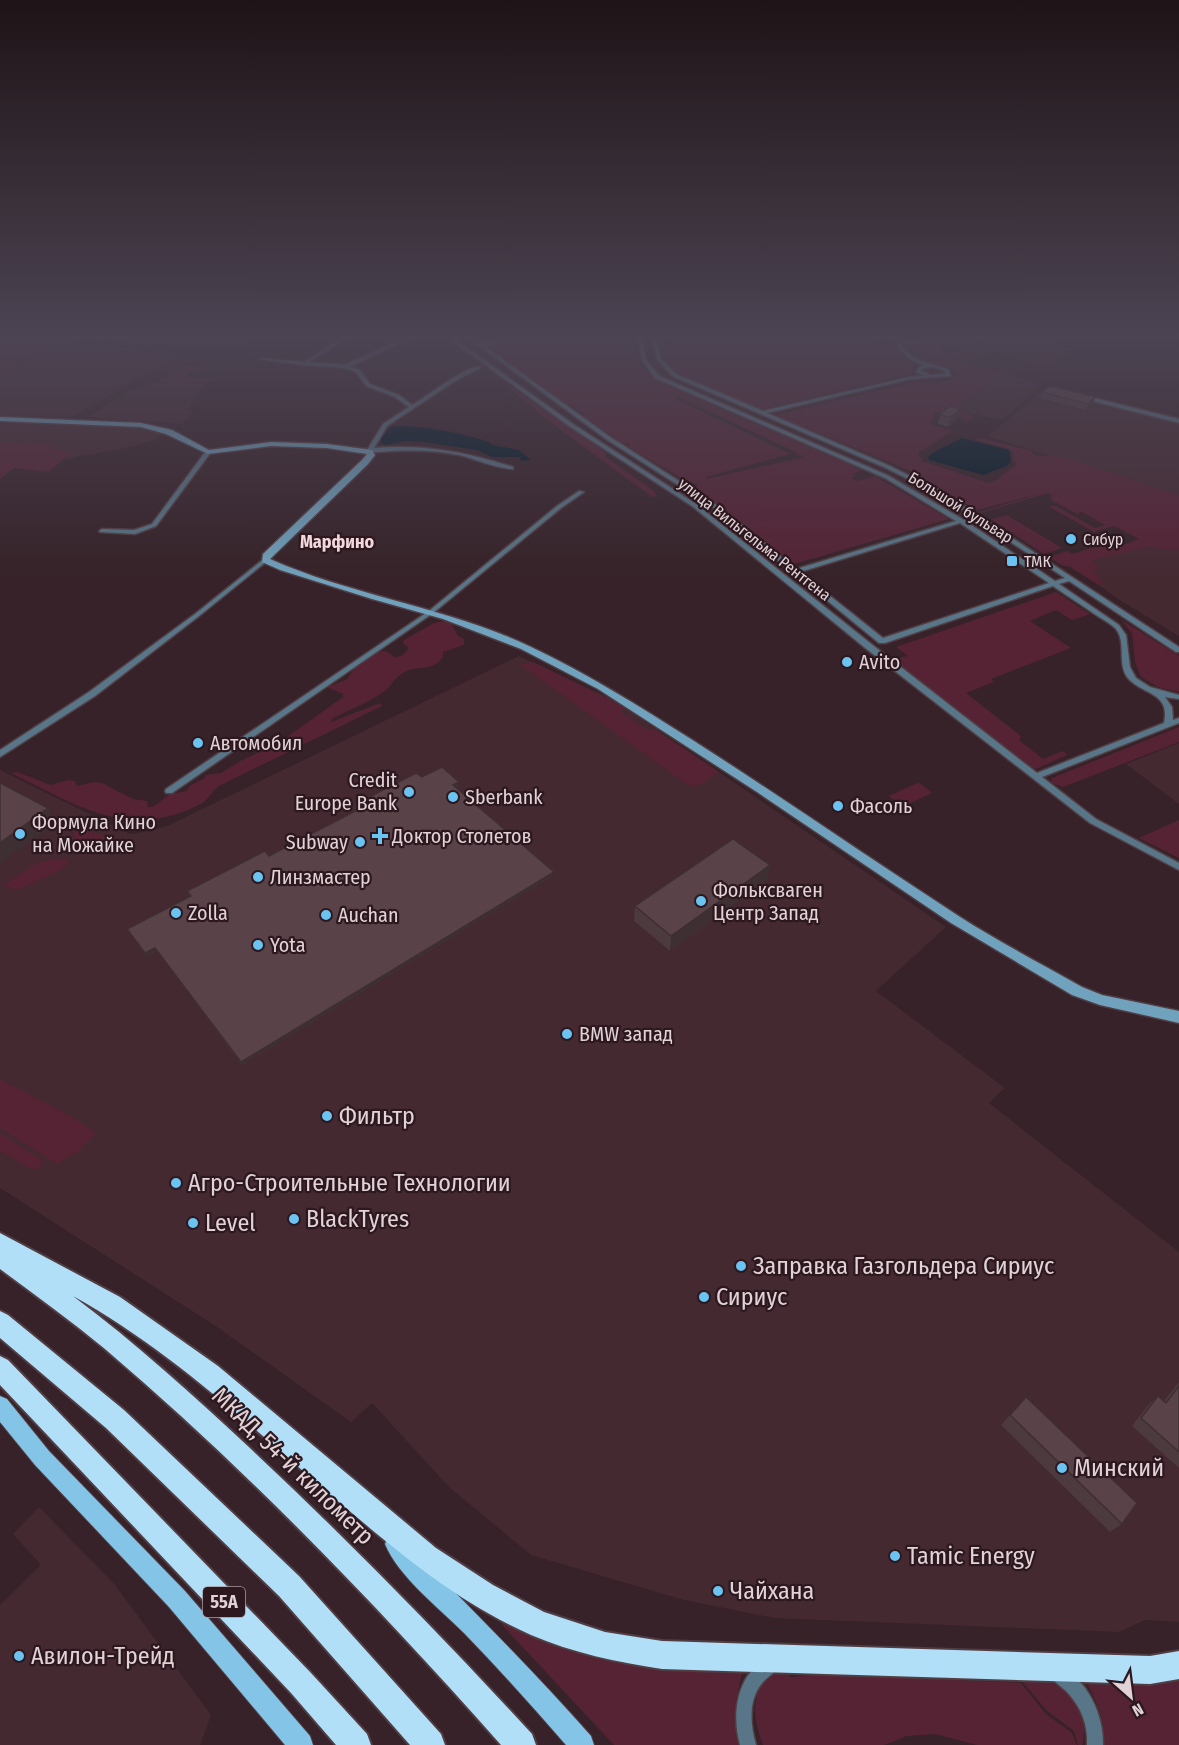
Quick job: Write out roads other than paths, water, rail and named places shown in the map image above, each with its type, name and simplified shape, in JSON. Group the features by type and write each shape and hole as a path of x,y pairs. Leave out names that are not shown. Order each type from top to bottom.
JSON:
{"highway":[{"path":"0,1244 112,1305 209,1375 426,1558 483,1595 540,1624 605,1646 662,1655 1150,1670 1179,1665"},
{"name":"МКАД, 54-й километр","path":"0,1255 112,1340 199,1417 325,1536 460,1677 521,1745"},
{"path":"0,1323 115,1419 289,1586 430,1745"},
{"name":"55А","path":"0,1368 301,1683 354,1743"}],"main road":[{"path":"0,1407 42,1458 177,1599 302,1745"},
{"path":"366,1507 415,1569 522,1676 582,1745"}],"street":[{"path":"0,754 92,694 197,615 265,560 266,556 365,462 371,455 370,451 379,432 395,418"},
{"name":"улица Вильгельма Рентгена","path":"561,418 693,505 1093,821 1179,867"},
{"name":"улица Вильгельма Рентгена","path":"581,418 709,501 882,641 1054,583"},
{"name":"Большой бульвар","path":"751,418 887,477 920,494 962,521 1117,626 1125,639 1128,672 1141,684 1155,692 1179,697"},
{"name":"Большой бульвар","path":"773,418 922,484 1071,578 1179,650"},
{"path":"0,419 141,425 169,432 208,452 271,444 327,446 370,451 404,447 434,448 473,456 511,468"},
{"path":"102,531 135,532 154,525 208,452"},
{"path":"169,791 431,612 559,507 581,492"},
{"path":"795,571 962,521"},
{"path":"265,560 283,568 431,612 524,647 602,687 770,795 956,920 1077,991 1100,1000 1179,1017"},
{"path":"1054,583 1071,578"},
{"path":"1155,692 1168,706 1171,714 1168,724"},
{"path":"1035,777 1179,720"},
{"path":"748,1745 744,1718 746,1696 753,1682 766,1668 782,1660"},
{"path":"1047,1666 1066,1680 1086,1701 1093,1722 1095,1745"}],"water":[{"path":"391,427 433,429 468,436 490,442 492,445 519,450 531,460 521,461 520,457 492,457 477,450 423,442 406,441 386,445 381,443 381,438"},
{"path":"962,438 1009,450 1011,461 1007,466 983,475 929,460 928,457 931,454"}],"place":[{"name":"Сибур","path":"1071,539"},
{"name":"ТМК","path":"1012,561"},
{"name":"Avito","path":"847,662"},
{"name":"Автомобил","path":"198,743"},
{"name":"Credit Europe Bank","path":"409,792"},
{"name":"Sberbank","path":"453,797"},
{"name":"Фасоль","path":"838,806"},
{"name":"Формула Кино на Можайке","path":"20,834"},
{"name":"Доктор Столетов","path":"380,836"},
{"name":"Subway","path":"360,842"},
{"name":"Линзмастер","path":"258,877"},
{"name":"Фольксваген Центр Запад","path":"701,901"},
{"name":"Zolla","path":"176,913"},
{"name":"Auchan","path":"326,915"},
{"name":"Yota","path":"258,945"},
{"name":"BMW запад","path":"567,1034"},
{"name":"Фильтр","path":"327,1116"},
{"name":"Агро-Строительные Технологии","path":"176,1183"},
{"name":"BlackTyres","path":"294,1219"},
{"name":"Level","path":"193,1223"},
{"name":"Заправка Газгольдера Сириус","path":"741,1266"},
{"name":"Сириус","path":"704,1297"},
{"name":"Минский","path":"1062,1468"},
{"name":"Tamic Energy","path":"895,1556"},
{"name":"Чайхана","path":"718,1591"},
{"name":"Авилон-Трейд","path":"19,1656"}],"district":[{"name":"Марфино","path":"337,542"}]}
